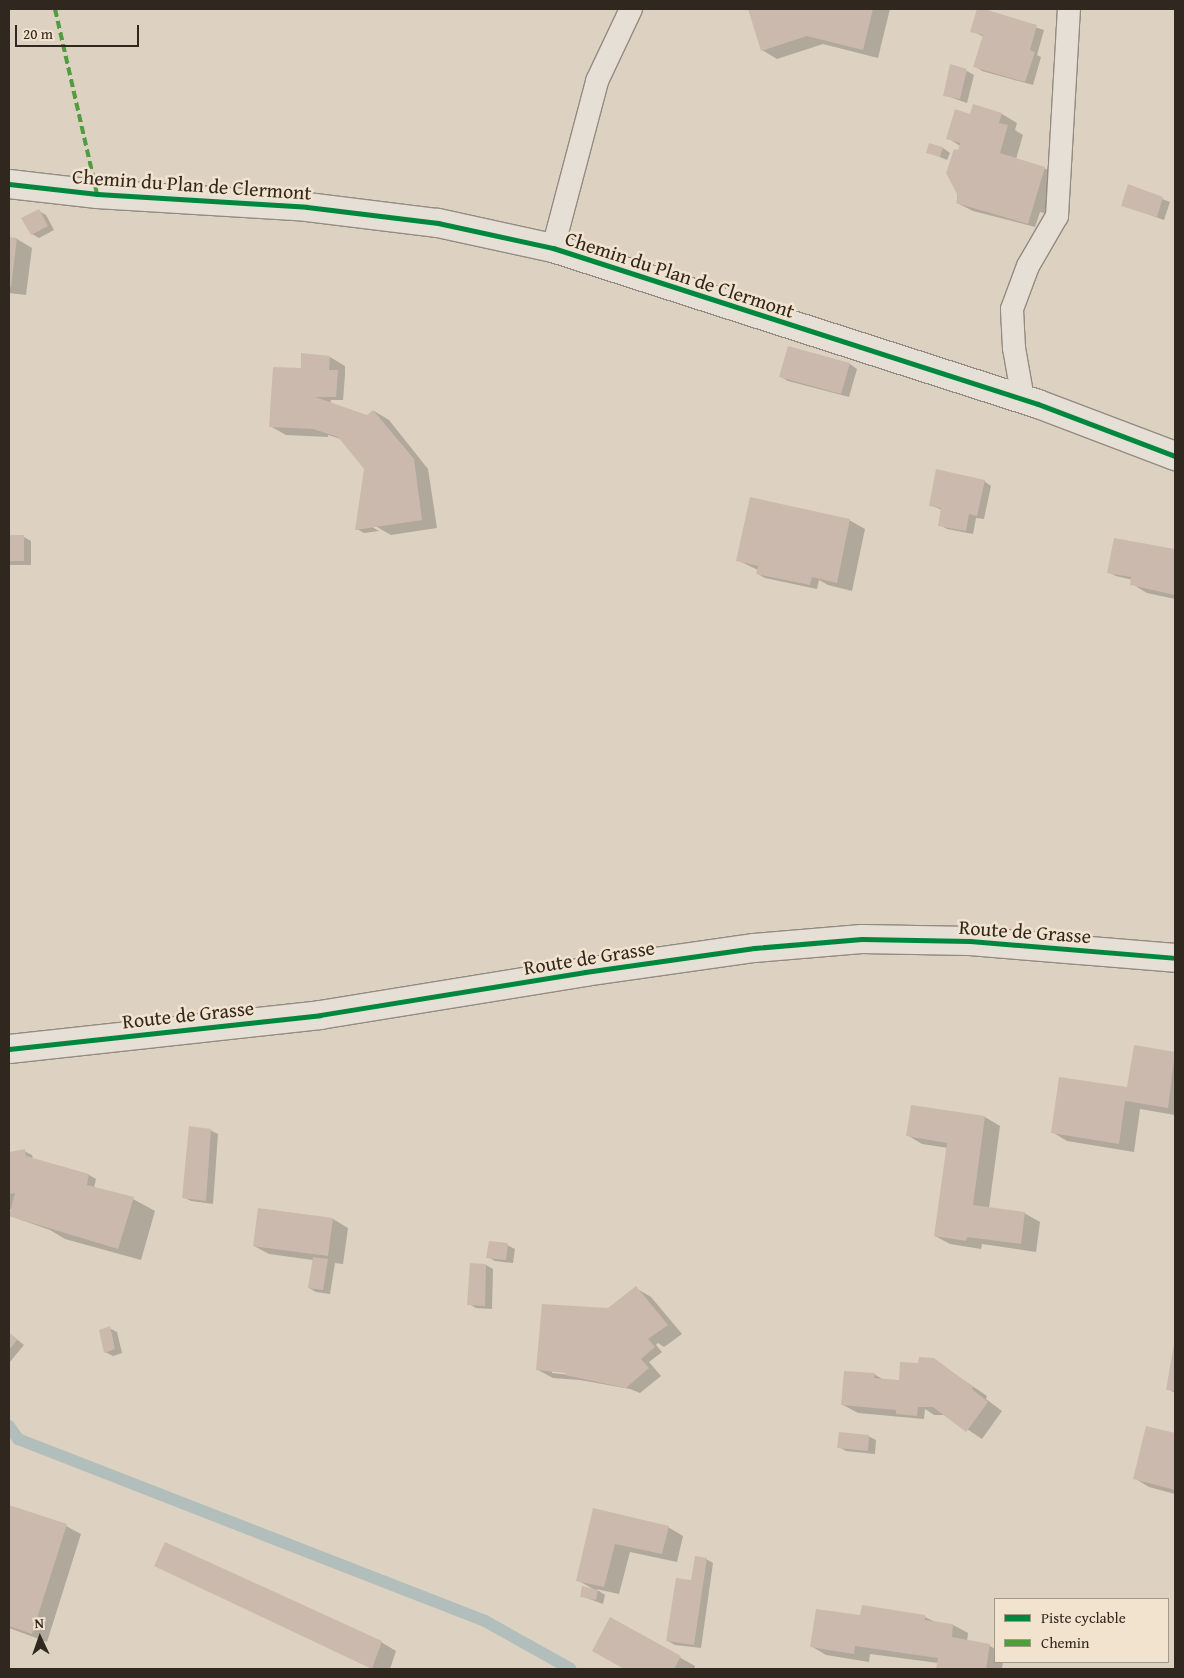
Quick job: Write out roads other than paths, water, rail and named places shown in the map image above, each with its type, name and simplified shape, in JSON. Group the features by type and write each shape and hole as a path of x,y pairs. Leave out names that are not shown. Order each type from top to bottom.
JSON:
{"street":[{"name":"Chemin du Plan de Clermont","path":"9,184 97,194 307,208 438,223 553,248 1023,399 1175,456"},
{"name":"Route de Grasse","path":"9,1050 320,1015 585,972 735,951 862,939 970,940 1175,958"}],"lane":[{"path":"553,248 596,80 631,9"},
{"path":"1023,399 1014,348 1012,309 1028,266 1057,216 1069,9"}],"waterway":[{"path":"9,1426 18,1439 485,1621 571,1669"}]}
